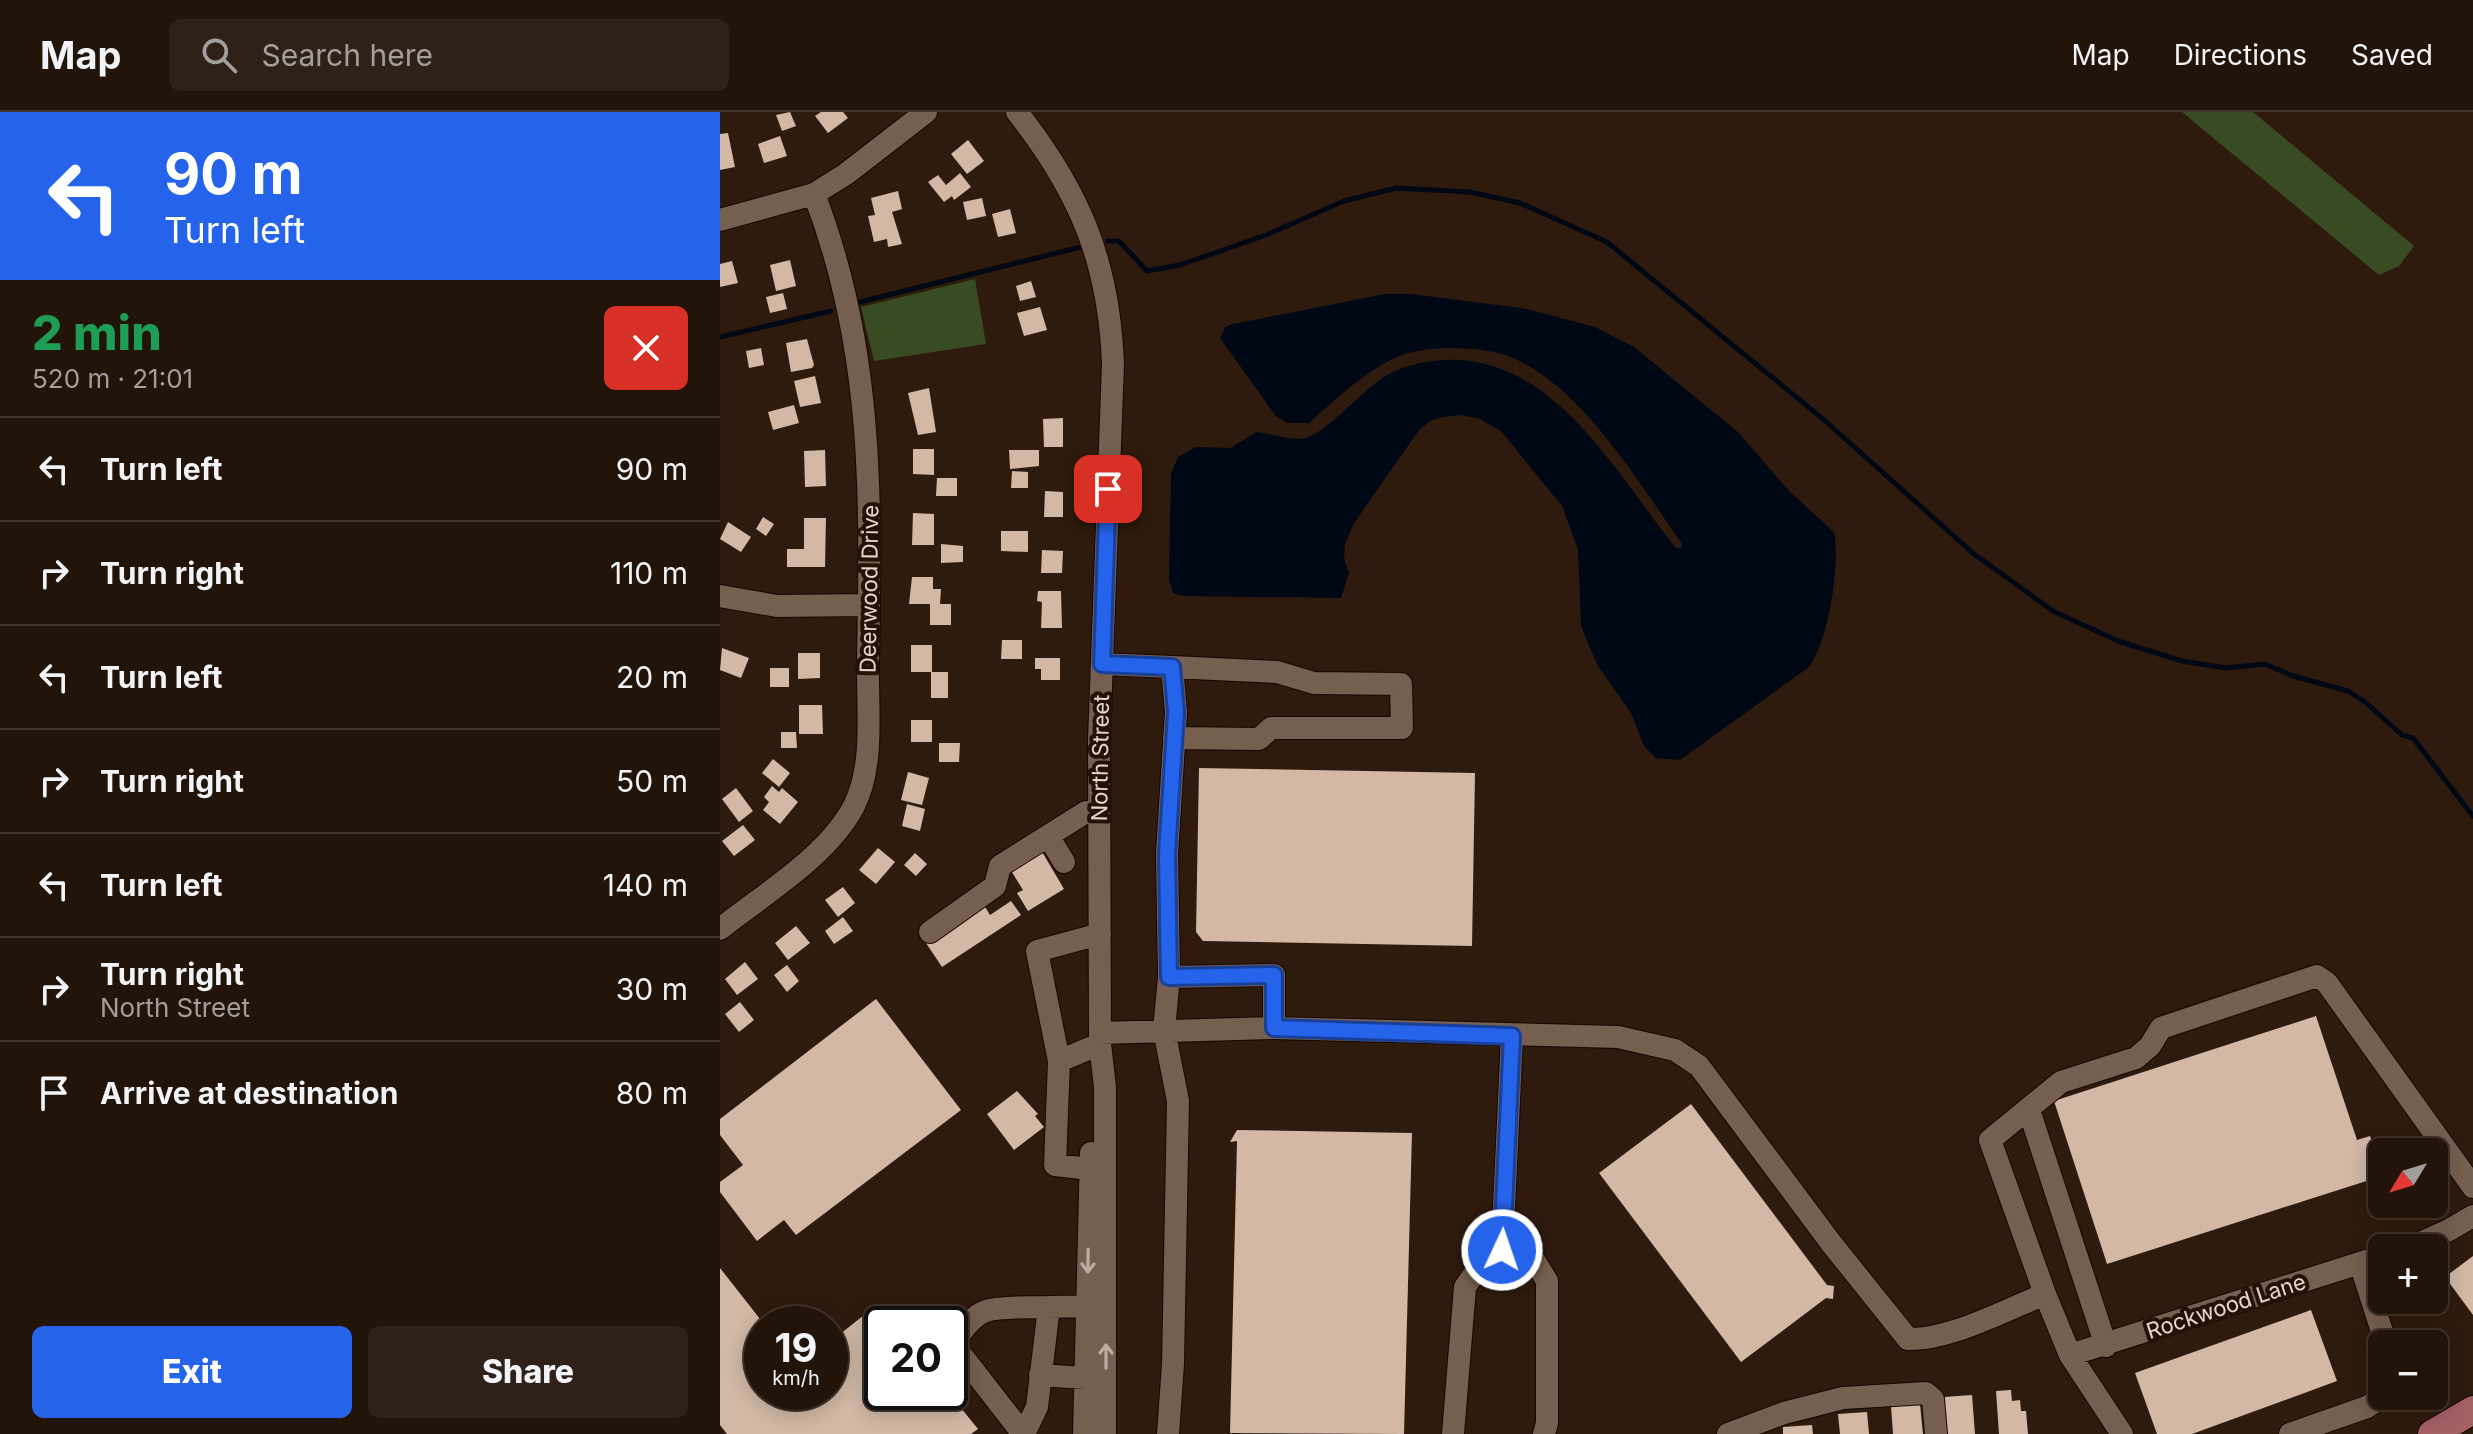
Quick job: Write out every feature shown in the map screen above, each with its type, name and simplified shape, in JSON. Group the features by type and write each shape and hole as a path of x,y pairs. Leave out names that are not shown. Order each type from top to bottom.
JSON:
{"main road":[{"path":"2432,1434 2473,1410"}],"street":[{"path":"720,220 814,194 846,174 926,112"},
{"name":"North Street","path":"1017,112 1047,149 1079,206 1097,251 1107,298 1113,364 1099,810 1100,1039 1105,1087 1105,1434"},
{"name":"Deerwood Drive","path":"720,929 819,851 842,824 858,797 866,760 870,466 864,403 846,301 814,194"},
{"path":"720,596 777,606 869,605"},
{"path":"1102,664 1277,672 1314,683 1401,684 1402,728 1271,728 1259,739 1174,738"},
{"path":"1168,1434 1173,1364 1178,1101 1164,1030 1169,977 1167,854 1176,712 1172,667"},
{"path":"930,932 995,886 1000,866 1086,812 1099,810"},
{"path":"1048,836 1064,862"},
{"path":"1090,1169 1055,1165 1059,1061 1037,951 1100,934"},
{"path":"1169,977 1274,975 1274,1028"},
{"path":"2122,1434 2070,1355 1990,1140 2061,1082 2136,1058 2150,1046 2161,1028 2317,976 2327,983 2473,1187"},
{"path":"1059,1061 1100,1039 1164,1030 1274,1028 1618,1037 1675,1050 1699,1066 1831,1243 1908,1339 1922,1339 1983,1320 2045,1294"},
{"path":"1502,1250 1512,1036"},
{"name":"North Street","path":"1084,1434 1093,1088 1100,1039"},
{"path":"2029,1110 2106,1346"},
{"path":"2440,1234 2473,1216"},
{"path":"1453,1434 1465,1287 1484,1260 1502,1250 1534,1260 1547,1281 1547,1423 1544,1434"},
{"name":"Rockwood Lane","path":"2070,1355 2368,1261"},
{"path":"1049,1307 1037,1407 1024,1434 956,1348 959,1334 985,1311 1049,1307 1087,1306"},
{"path":"1040,1375 1085,1378"},
{"path":"1728,1434 1784,1413 1843,1398 1926,1393 1933,1399 1936,1434"},
{"path":"2290,1434 2368,1406"}],"green space":[{"path":"2182,112 2253,112 2414,246 2399,266 2379,275"},
{"path":"975,279 986,344 874,361 861,307"}],"shaded area":[{"path":"1385,294 1411,294 1527,309 1595,327 1634,347 1738,432 1789,491 1834,532 1836,563 1831,602 1822,640 1809,667 1680,760 1656,758 1644,746 1631,713 1598,666 1581,625 1578,550 1562,506 1501,431 1480,419 1461,415 1430,421 1419,430 1354,523 1345,544 1344,559 1349,573 1341,598 1183,596 1173,593 1169,580 1171,474 1178,457 1196,447 1230,448 1257,432 1305,438 1322,429 1389,374 1420,363 1445,360 1484,364 1519,377 1550,398 1579,424 1676,548 1681,548 1682,544 1626,464 1582,410 1532,368 1505,355 1457,348 1404,354 1362,378 1309,423 1287,423 1276,416 1220,338 1225,327 1233,324"}],"building":[{"path":"790,112 796,126 782,131 776,115"},
{"path":"821,112 843,112 848,118 828,133 815,116"},
{"path":"728,133 735,167 720,170 720,134"},
{"path":"780,136 787,156 764,163 758,144"},
{"path":"968,140 984,161 967,174 951,154"},
{"path":"960,173 971,187 954,200 952,196 944,202 928,182 938,175 946,185"},
{"path":"898,191 902,209 892,212 902,244 888,247 887,239 874,242 868,216 875,215 871,198"},
{"path":"982,198 986,216 967,220 963,202"},
{"path":"1010,209 1016,233 998,237 992,214"},
{"path":"790,260 796,286 776,291 770,265"},
{"path":"732,261 738,283 720,287 720,264"},
{"path":"1031,281 1036,297 1020,301 1016,286"},
{"path":"783,293 787,309 770,313 766,297"},
{"path":"1040,307 1047,330 1024,336 1017,313"},
{"path":"807,339 814,365 791,372 786,343"},
{"path":"761,348 764,365 749,368 746,351"},
{"path":"815,376 821,403 800,407 794,381"},
{"path":"929,388 936,432 918,435 908,393"},
{"path":"794,405 799,423 773,430 768,412"},
{"path":"1063,418 1063,447 1044,447 1043,419"},
{"path":"913,449 934,449 934,475 913,474"},
{"path":"825,450 826,486 805,487 804,451"},
{"path":"1009,450 1039,450 1039,466 1010,469"},
{"path":"1012,471 1028,472 1028,488 1011,488"},
{"path":"937,478 957,478 957,496 936,496"},
{"path":"1045,491 1063,492 1063,517 1044,517"},
{"path":"913,513 934,514 934,545 912,545"},
{"path":"763,517 774,524 766,536 756,529"},
{"path":"804,518 826,518 825,567 787,567 787,549 804,549"},
{"path":"728,522 751,537 741,552 720,539"},
{"path":"1001,531 1028,531 1028,552 1001,551"},
{"path":"941,544 963,546 963,562 941,563"},
{"path":"1042,550 1063,551 1062,573 1041,573"},
{"path":"912,577 933,577 933,589 941,589 940,604 951,604 951,625 930,625 930,604 909,604"},
{"path":"1038,591 1061,591 1062,628 1041,628 1042,602 1037,601"},
{"path":"1002,640 1022,640 1022,659 1001,659"},
{"path":"911,645 932,645 932,672 948,672 948,698 931,698 931,672 911,672"},
{"path":"722,648 749,658 741,678 720,670"},
{"path":"798,653 820,653 820,678 798,679"},
{"path":"1035,658 1060,658 1060,680 1041,680 1041,669 1035,669"},
{"path":"770,668 789,668 789,687 770,687"},
{"path":"799,705 822,705 823,734 799,734"},
{"path":"911,720 932,720 932,742 911,742"},
{"path":"781,732 796,732 797,748 781,748"},
{"path":"939,743 960,743 959,762 939,762"},
{"path":"773,759 790,773 779,787 762,773"},
{"path":"1199,768 1475,773 1472,946 1203,941 1196,932"},
{"path":"908,772 929,778 922,805 901,800"},
{"path":"772,786 779,792 782,788 798,802 780,824 763,810 769,802 764,797"},
{"path":"736,788 753,811 739,822 722,799"},
{"path":"907,804 925,809 920,831 902,826"},
{"path":"743,825 755,840 734,856 722,841"},
{"path":"878,848 895,862 876,884 859,870"},
{"path":"1041,850 1064,889 1028,911 1017,893 1023,890 1010,869"},
{"path":"915,853 927,864 916,876 904,865"},
{"path":"843,887 855,903 838,917 825,900"},
{"path":"1011,901 1021,915 942,967 926,943 984,905 990,915"},
{"path":"843,917 853,931 834,944 825,931"},
{"path":"796,926 810,943 788,960 775,943"},
{"path":"745,962 758,979 737,995 725,979"},
{"path":"787,965 799,981 787,992 774,975"},
{"path":"876,999 961,1110 796,1235 784,1220 757,1241 720,1192 720,1182 743,1165 720,1135 720,1119"},
{"path":"740,1002 754,1020 739,1032 725,1014"},
{"path":"2316,1016 2357,1140 2370,1136 2368,1180 2107,1264 2054,1101"},
{"path":"1017,1091 1038,1114 1035,1116 1044,1127 1014,1150 987,1114"},
{"path":"1691,1104 1827,1285 1834,1286 1833,1299 1826,1298 1741,1362 1599,1173"},
{"path":"1237,1130 1412,1133 1404,1434 1230,1433 1237,1141 1230,1142"},
{"path":"2473,1256 2473,1315 2448,1281 2448,1275"},
{"path":"720,1268 750,1306 744,1306 744,1410 848,1410 848,1328 864,1315 864,1410 963,1410 978,1429 971,1434 727,1434 720,1425"},
{"path":"2311,1310 2337,1381 2192,1434 2157,1434 2135,1373"},
{"path":"2011,1390 2012,1401 2020,1400 2021,1411 2026,1411 2028,1434 1999,1434 1996,1391"},
{"path":"1972,1395 1975,1434 1946,1434 1944,1397"},
{"path":"1920,1404 1923,1434 1893,1434 1891,1406"},
{"path":"1867,1412 1869,1434 1840,1434 1838,1414"},
{"path":"1812,1425 1813,1434 1783,1434 1783,1427"}],"waterway":[{"path":"1108,241 1119,241 1147,271 1180,265 1266,235 1344,201 1396,188 1470,192 1520,203 1607,242 1823,419 1974,554 2053,611 2118,641 2182,661 2226,668 2265,664 2293,676 2348,691 2402,735 2413,738 2473,816"},
{"path":"860,302 1085,246"},
{"path":"720,337 831,311"}],"route":[{"path":"1108,489 1102,664 1172,667 1176,712 1167,854 1169,977 1274,975 1274,1028 1512,1036 1502,1250"}]}
